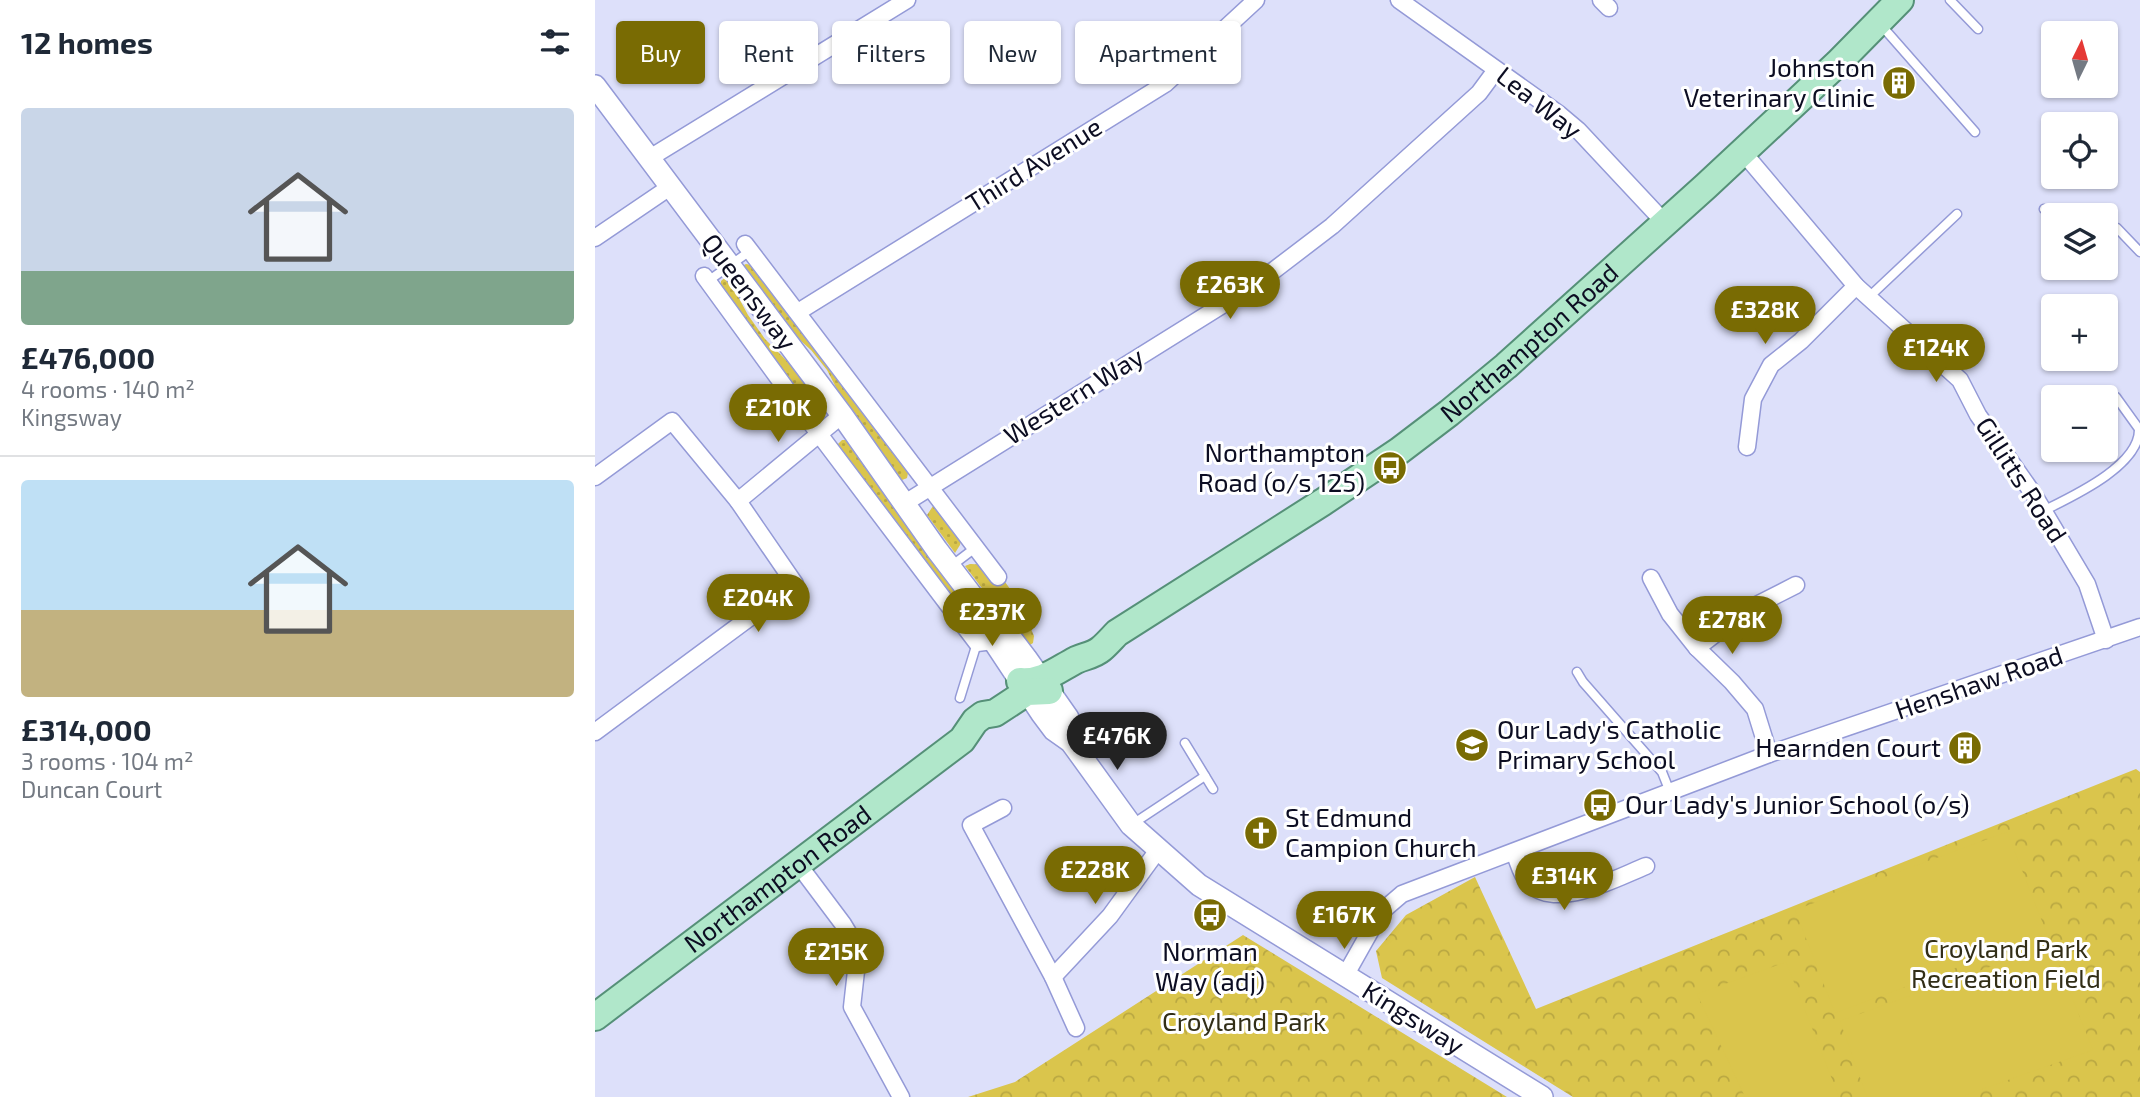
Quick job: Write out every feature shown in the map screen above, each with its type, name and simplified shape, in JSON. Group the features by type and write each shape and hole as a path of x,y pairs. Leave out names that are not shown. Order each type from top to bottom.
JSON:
{"main road":[{"name":"Northampton Road","path":"595,1017 962,740 975,721 983,715 989,703 1084,668 1092,655 1117,633 1399,451 1506,366 1665,223 1879,23 1900,0"},
{"name":"Northampton Road","path":"962,740 987,734 1034,686 1092,636 1117,633"}],"street":[{"path":"648,159 907,0"},
{"name":"Third Avenue","path":"798,312 1165,84 1256,0"},
{"name":"Lea Way","path":"1399,0 1578,130 1665,223"},
{"name":"Western Way","path":"905,503 1256,284 1332,226 1479,93 1496,70"},
{"name":"Queensway","path":"595,86 842,415 950,567 976,601 994,616 1034,686"},
{"name":"Gillitts Road","path":"1742,151 1862,291 1959,380 1978,415 2043,511 2087,584 2106,640"},
{"path":"595,238 670,187"},
{"path":"747,248 998,577"},
{"name":"Queensway","path":"706,278 819,434 985,642 1034,686"},
{"path":"1747,447 1753,399 1770,365 1862,291"},
{"path":"738,501 842,415"},
{"path":"595,477 672,421 738,501 795,584 595,732"},
{"path":"1651,578 1670,614 1697,648 1755,709 1769,754"},
{"path":"1697,648 1745,611 1796,585"},
{"name":"Queensway","path":"976,601 985,642"},
{"name":"Henshaw Road","path":"1345,976 1381,912 1402,894 1769,754 2140,628"},
{"name":"Kingsway","path":"1034,686 1068,718 1070,742 1132,825 1199,884 1542,1097"},
{"path":"1003,808 971,825 1053,977 1076,1028"},
{"path":"1053,977 1110,916 1158,850"},
{"path":"1514,852 1528,882 1552,895 1585,891 1646,866"},
{"path":"798,864 855,944 856,971 852,1007 901,1097"}],"lane":[{"path":"1950,0 1977,29"},
{"path":"1879,23 1975,132"},
{"path":"1862,291 1958,214"},
{"path":"2118,229 2140,252"},
{"path":"706,278 730,266 747,248"},
{"path":"2043,511 2108,475 2137,444 2139,429 2118,400"},
{"path":"950,567 975,548"},
{"path":"960,698 985,642"},
{"path":"1577,672 1662,772 1670,792"},
{"path":"1185,743 1213,789"},
{"path":"1132,825 1205,776"}],"green space":[{"path":"746,264 757,266 909,468 907,478 902,480 897,476 846,407 827,370 811,350 782,324 740,267"},
{"path":"727,276 748,315 765,339 791,365 819,400 821,406 817,411 811,411 721,291 721,281"},
{"path":"847,440 898,505 980,631 973,630 839,451 838,444"},
{"path":"933,506 961,540 955,553 927,515"},
{"path":"982,565 1001,577 1015,597 1031,629 1033,643 1027,647 965,566"},
{"name":"Croyland Park Recreation Field","path":"2136,769 2140,772 2140,1097 1573,1097 1382,978 1376,951 1406,915 1475,877 1536,1009"},
{"path":"2007,832 2047,934 1835,1013 1795,910"},
{"name":"Croyland Park","path":"1243,935 1507,1097 968,1097 1015,1082"},
{"path":"2051,945 2093,1050 1960,1097 1867,1097 1840,1021"},
{"path":"1786,962 1839,1097 1745,1097 1697,994"}],"place":[{"name":"Johnston Veterinary Clinic","path":"1899,83"},
{"name":"Northampton Road (o/s 125)","path":"1390,468"},
{"name":"Our Lady's Catholic Primary School","path":"1472,745"},
{"name":"Hearnden Court","path":"1965,748"},
{"name":"Our Lady's Junior School (o/s)","path":"1600,805"},
{"name":"St Edmund Campion Church","path":"1261,833"},
{"name":"Norman Way (adj)","path":"1210,915"}]}
